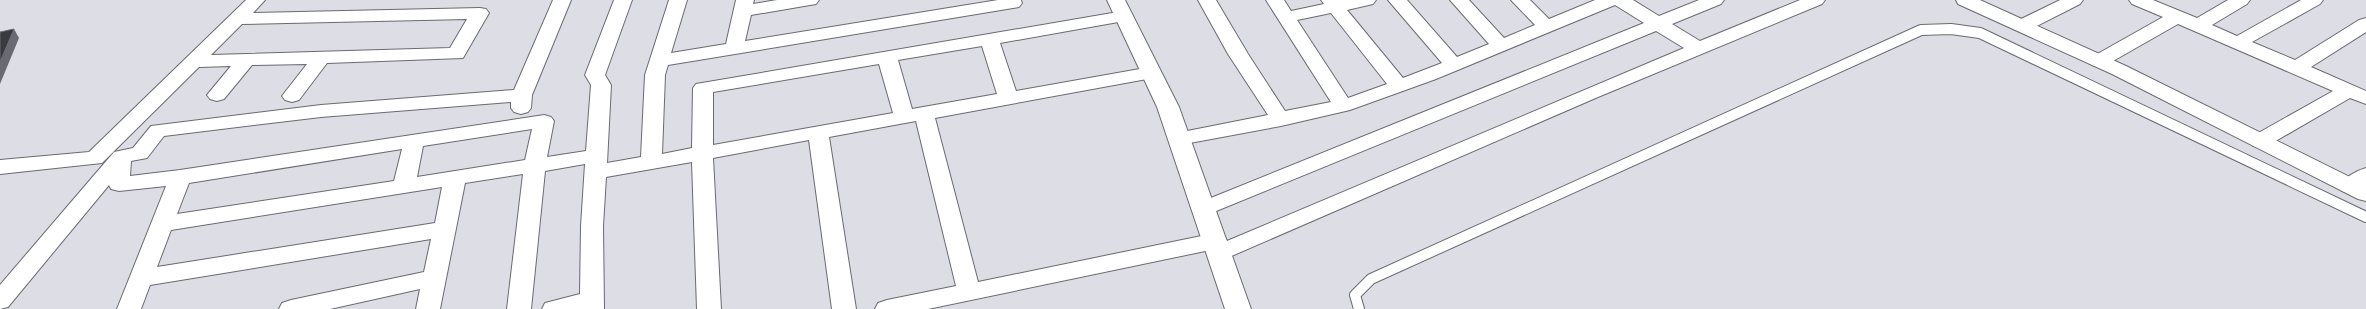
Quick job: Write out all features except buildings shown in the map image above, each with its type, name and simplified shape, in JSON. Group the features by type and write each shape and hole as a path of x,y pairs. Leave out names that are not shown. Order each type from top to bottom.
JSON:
{"street":[{"path":"0,166 95,158 256,0"},
{"path":"519,125 522,95 562,0"},
{"path":"554,309 592,304 592,226 601,85 595,75 623,0"},
{"path":"652,162 655,75 678,0"},
{"path":"734,49 744,5 810,0"},
{"path":"659,61 1013,3 1012,0"},
{"path":"1207,0 1238,54 1281,120"},
{"path":"1275,0 1343,106"},
{"path":"1287,17 1333,4 1367,0"},
{"path":"1397,0 1454,65"},
{"path":"1459,0 1501,46"},
{"path":"1520,0 1547,27"},
{"path":"1180,139 1281,120 1343,106 1454,65 1547,27 1584,5 1611,0"},
{"path":"1620,0 1699,49"},
{"path":"1204,209 1715,0"},
{"path":"887,309 969,292 1218,247 1816,0"},
{"path":"1965,0 2099,61 2260,141 2361,185"},
{"path":"2022,26 2074,0"},
{"path":"2138,0 2357,94"},
{"path":"2210,0 2234,4"},
{"path":"2237,43 2314,0"},
{"path":"709,309 702,153 703,88 990,40 1121,4 1151,73 1168,107 1240,306"},
{"path":"1333,4 1399,86"},
{"path":"2197,26 2234,4"},
{"path":"194,61 456,54 480,13 237,19"},
{"path":"2099,61 2177,17"},
{"path":"2296,68 2366,24"},
{"path":"990,40 1008,97"},
{"path":"292,96 322,57"},
{"path":"887,57 914,115 969,292"},
{"path":"217,95 247,59"},
{"path":"162,224 535,165 652,162 818,133 1008,97 1151,73"},
{"path":"2260,141 2357,94"},
{"path":"0,301 121,157 140,153 158,130 321,111 522,95"},
{"path":"121,157 119,184 180,177 544,121 535,165 519,309"},
{"path":"818,133 844,309"},
{"path":"404,186 414,141"},
{"path":"129,309 180,177"},
{"path":"428,309 455,178"},
{"path":"141,278 444,229"},
{"path":"291,309 434,278"}],"lane":[{"path":"1359,309 1355,295 1371,280 1921,30 1951,28 1980,33 2366,217"}]}
